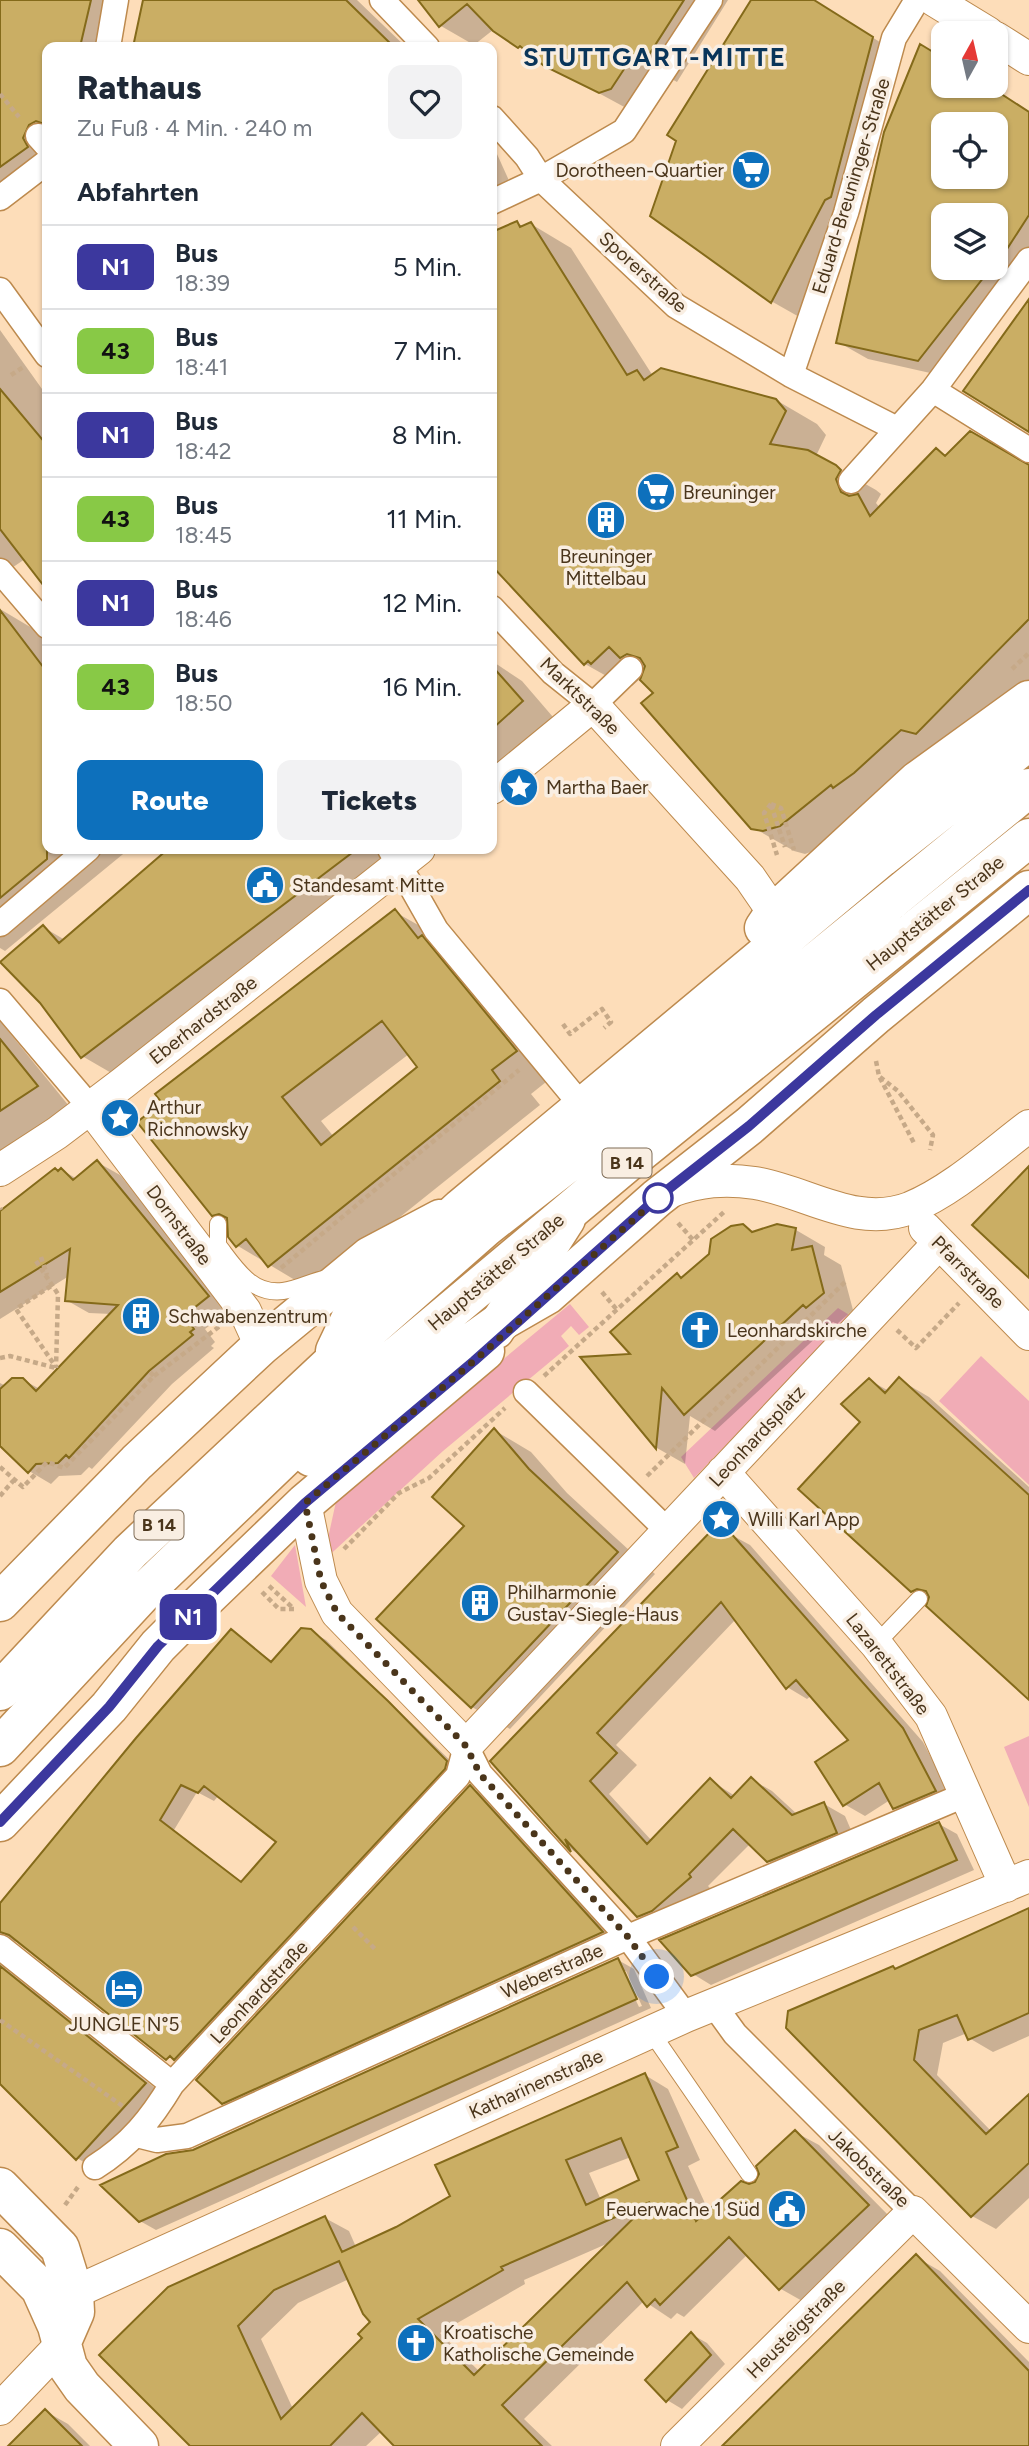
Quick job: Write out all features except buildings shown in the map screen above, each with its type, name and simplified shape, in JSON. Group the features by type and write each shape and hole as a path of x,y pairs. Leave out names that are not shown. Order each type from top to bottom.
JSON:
{"main road":[{"name":"B 14","path":"724,988 774,914 917,780 1029,700"},
{"name":"B 14","path":"327,1367 358,1303 461,1208 891,849 1029,741"},
{"name":"Hauptstätter Straße","path":"0,1691 130,1552 327,1367 486,1227 605,1134 1029,788"},
{"name":"Hauptstätter Straße","path":"0,1747 143,1593 236,1500 342,1402 573,1208 1029,838"},
{"name":"B 14","path":"236,1500 326,1448 500,1322 547,1296 663,1193 749,1126 1024,890"},
{"path":"0,1602 137,1462 261,1346 370,1256 461,1208"},
{"path":"474,1361 573,1208"},
{"path":"0,1822 109,1707 158,1646 305,1503 547,1296"},
{"path":"0,2187 60,2248 62,2299"},
{"path":"0,2248 40,2288 62,2299 75,2312 60,2346 68,2367 82,2387 139,2446"}],"street":[{"path":"109,42 116,0"},
{"path":"382,0 422,42"},
{"path":"497,200 541,179 624,131 710,0"},
{"name":"Eduard-Breuninger-Straße","path":"791,375 846,213 894,38 917,0"},
{"path":"934,0 968,21"},
{"path":"1008,46 1029,59"},
{"name":"Sporerstraße","path":"497,124 527,157 541,179 677,306 791,375 897,429"},
{"path":"0,198 42,166"},
{"path":"850,481 933,390 1029,260"},
{"path":"0,290 42,348"},
{"path":"933,390 1029,450"},
{"path":"0,571 42,620"},
{"name":"Marktstraße","path":"497,613 553,673 593,705 750,878 774,914"},
{"path":"497,784 593,705 630,669"},
{"path":"0,925 82,854"},
{"name":"Eberhardstraße","path":"0,1170 90,1107 403,854 436,930 582,1106"},
{"path":"0,1001 90,1107"},
{"name":"Dornstraße","path":"90,1107 201,1256 251,1297 261,1346"},
{"path":"663,1193 699,1181 724,1179 767,1185 827,1207 886,1213 909,1208 966,1173 1029,1126"},
{"name":"Pfarrstraße","path":"909,1208 938,1244 1029,1334"},
{"name":"Leonhardsplatz","path":"466,1746 938,1244"},
{"path":"526,1392 668,1531"},
{"name":"Lazarettstraße","path":"723,1472 876,1644 930,1716 967,1794 1018,1881"},
{"path":"305,1503 321,1581 337,1613 466,1746"},
{"name":"Jakobstraße","path":"466,1746 480,1774 628,1937 700,2010 735,2034 1029,2327"},
{"name":"Leonhardstraße","path":"94,2167 116,2154 142,2129 173,2084 458,1776 466,1746"},
{"name":"Weberstraße","path":"142,2129 157,2140 187,2136 628,1937 967,1794"},
{"name":"Katharinenstraße","path":"62,2299 700,2010 1018,1881"},
{"path":"0,1947 173,2084"},
{"name":"Heusteigstraße","path":"677,2446 913,2212"},
{"path":"0,2409 60,2346"}],"lane":[{"path":"251,1297 346,1275"},
{"path":"876,1644 919,1599"},
{"path":"651,2032 749,2174"}],"path":[{"path":"0,94 19,117"},
{"path":"771,804 785,847"},
{"path":"771,804 781,808 794,851"},
{"path":"771,804 764,813 777,855"},
{"path":"563,1024 570,1034 602,1009 611,1022 604,1028"},
{"path":"0,1467 23,1487 47,1462 64,1468 154,1376 251,1297 307,1244 395,1175 538,1053"},
{"path":"875,1057 879,1076 915,1145"},
{"path":"879,1076 898,1091 933,1135 930,1150"},
{"path":"39,1259 51,1286 58,1294 56,1368"},
{"path":"629,1493 846,1281"},
{"path":"602,1283 602,1293 617,1310"},
{"path":"51,1286 16,1309 56,1368"},
{"path":"876,1310 916,1348 964,1297"},
{"path":"0,1358 10,1356 56,1368"},
{"path":"149,1371 154,1376"},
{"path":"0,1496 14,1480"},
{"path":"279,1609 294,1609 286,1602"},
{"path":"0,2020 142,2129"},
{"path":"49,2236 62,2208 94,2167"}],"shaded area":[{"path":"570,1304 589,1327 579,1335 571,1326 561,1336 569,1346 443,1451 323,1561 337,1497"},
{"path":"838,1308 851,1316 694,1478 681,1457"},
{"path":"981,1356 1029,1401 1029,1485 939,1401"},
{"path":"295,1545 306,1607 271,1576"},
{"path":"1029,1736 1029,1807 1004,1747"}],"bus line":[{"name":"N1","path":"0,1822 109,1707 158,1646 305,1503 474,1361 657,1198 749,1126 876,1015 1029,890"}],"place":[{"name":"Dorotheen-Quartier","path":"751,170"},
{"name":"Breuninger","path":"656,492"},
{"name":"Breuninger Mittelbau","path":"606,520"},
{"name":"Martha Baer","path":"519,787"},
{"name":"Standesamt Mitte","path":"265,885"},
{"name":"Arthur Richnowsky","path":"120,1118"},
{"name":"Schwabenzentrum","path":"141,1316"},
{"name":"Leonhardskirche","path":"700,1330"},
{"name":"Willi Karl App","path":"721,1519"},
{"name":"Philharmonie Gustav-Siegle-Haus","path":"480,1603"},
{"name":"JUNGLE N°5","path":"124,1989"},
{"name":"Feuerwache 1 Süd","path":"787,2209"},
{"name":"Kroatische Katholische Gemeinde","path":"416,2343"}],"district":[{"name":"STUTTGART-MITTE","path":"655,57"}],"route":[{"path":"657,1977 628,1937 480,1774 466,1746 337,1613 321,1581 305,1503 474,1361 658,1198"}]}
